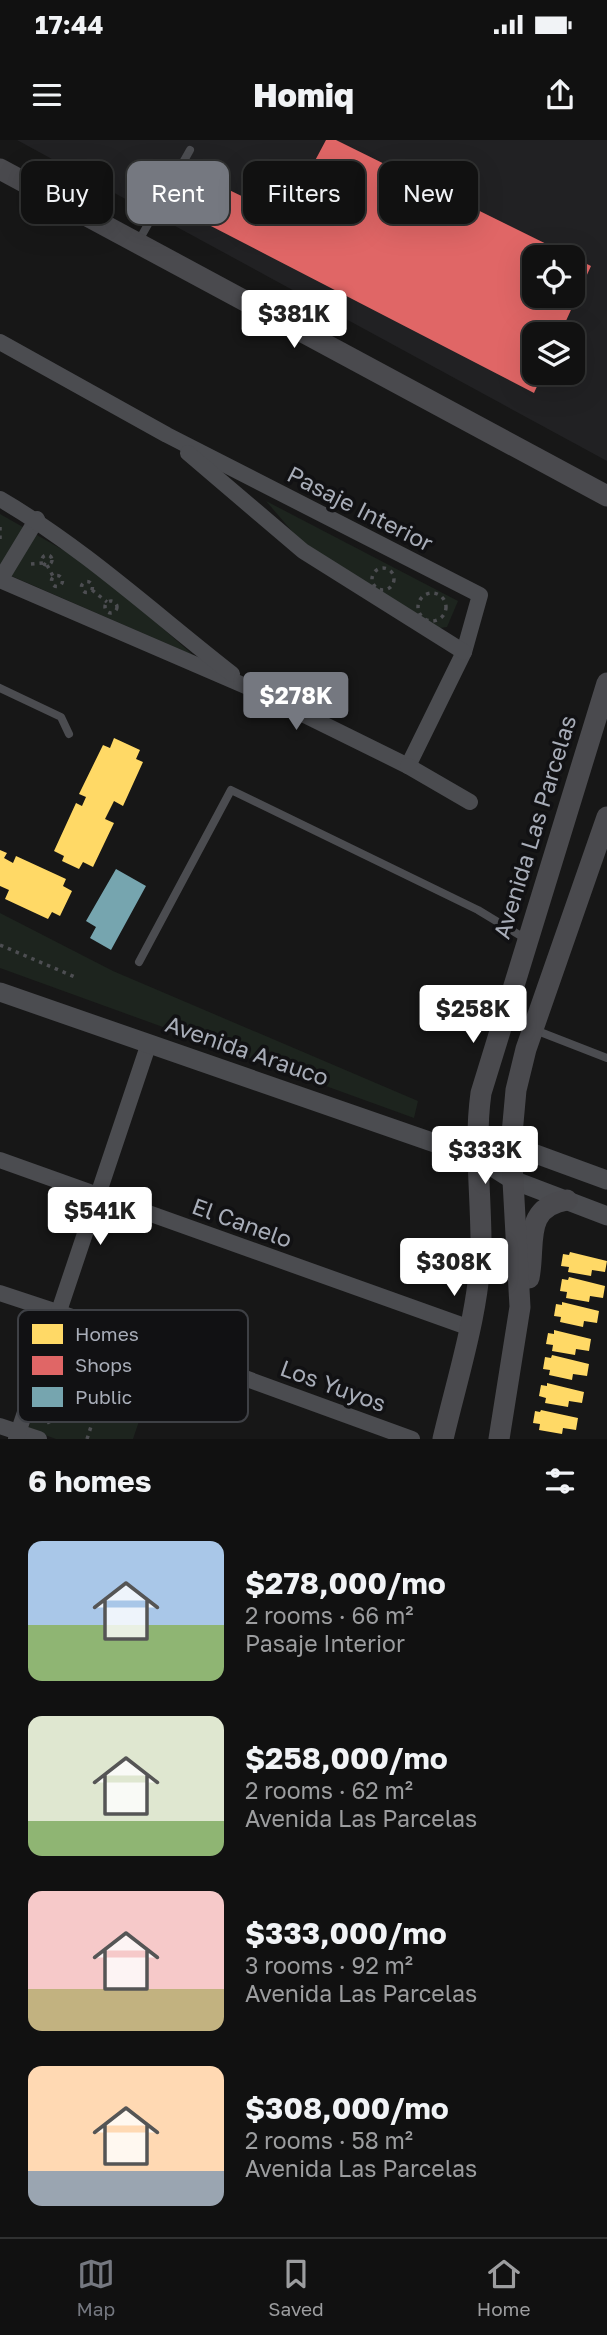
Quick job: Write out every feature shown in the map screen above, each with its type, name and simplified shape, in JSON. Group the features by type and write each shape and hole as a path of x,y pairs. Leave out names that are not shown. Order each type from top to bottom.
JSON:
{"main road":[{"path":"0,169 607,496"},
{"name":"Avenida Las Parcelas","path":"443,1439 470,1328 481,1244 478,1157 481,1093 607,683"},
{"path":"517,1331 520,1283 511,1144 516,1090 534,1029 607,817"},
{"path":"499,1439 517,1331 532,1263 537,1216 551,1203 566,1200"}],"street":[{"name":"Pasaje Interior","path":"0,342 167,435 480,595 464,652 408,766"},
{"name":"Pasaje Interior","path":"167,435 303,551 464,652"},
{"path":"0,499 37,519 86,554 250,688"},
{"path":"37,519 0,580 250,688 408,766 470,802"},
{"name":"Avenida Arauco","path":"0,992 478,1157 513,1180 607,1216"},
{"path":"59,1310 149,1043"},
{"path":"478,1157 511,1144 607,1180"},
{"name":"El Canelo","path":"0,1160 470,1328"},
{"name":"Los Yuyos","path":"0,1293 49,1310"},
{"name":"Los Yuyos","path":"248,1379 412,1439"},
{"path":"0,1426 24,1436"}],"lane":[{"path":"138,243 190,150"},
{"path":"0,688 61,717 69,734"},
{"path":"139,962 232,790 478,910 527,940"},
{"path":"534,1029 607,1058"}],"path":[{"path":"0,527 0,540"},
{"path":"47,565 54,578"},
{"path":"92,590 107,602"},
{"path":"434,593 444,600 445,613 438,619 429,620 421,615 419,602 425,595 434,593"},
{"path":"0,945 75,976"},
{"path":"24,1436 51,1422"},
{"path":"87,1439 92,1422"}],"shaded area":[{"path":"17,140 607,140 607,461 171,224 229,224 229,161 127,161 127,200 113,192 113,161 56,161"},
{"path":"266,501 458,601 447,627 433,629 303,544"},
{"path":"0,514 93,567 193,655 0,571"},
{"path":"0,913 113,971 418,1101 414,1118 0,968"},
{"path":"31,1422 139,1422 133,1439 56,1439 28,1429"}],"building: Homes":[{"path":"114,738 140,750 136,759 143,762 123,806 114,801 105,819 114,823 93,867 83,862 79,869 62,861 64,856 54,851 76,803 82,806 86,797 79,794 103,745 110,748"},
{"path":"0,850 7,853 4,858 13,863 16,856 66,879 63,886 72,891 60,916 52,912 48,919 5,899 9,890 0,886"},
{"path":"570,1252 607,1261 605,1272 592,1270 591,1276 568,1272 569,1267 561,1266 563,1254 569,1255"},
{"path":"569,1277 605,1286 603,1298 590,1296 589,1302 566,1298 567,1292 560,1291 562,1279 568,1280"},
{"path":"562,1302 599,1311 597,1323 584,1321 583,1327 560,1322 561,1317 554,1316 556,1304 562,1305"},
{"path":"554,1330 591,1339 589,1351 576,1349 575,1355 552,1351 553,1345 546,1344 548,1333 554,1334"},
{"path":"552,1355 589,1364 587,1376 573,1374 572,1380 549,1375 550,1370 543,1369 545,1357 551,1358"},
{"path":"547,1383 584,1392 582,1403 569,1401 568,1407 545,1403 546,1398 539,1396 541,1385 547,1386"},
{"path":"535,1411 578,1418 576,1430 563,1428 562,1434 539,1430 540,1424 533,1423"}],"building: Shops":[{"path":"326,140 336,140 379,161 379,224 478,224 478,210 548,245 522,245 522,308 572,308 565,322 522,322 522,385 538,385 534,393 207,224 229,224 229,190 243,197 243,224 365,224 365,161 315,161"},
{"path":"585,263 591,266 585,279"}],"building: Public":[{"path":"116,869 146,886 111,950 90,938 96,927 86,921"}]}
